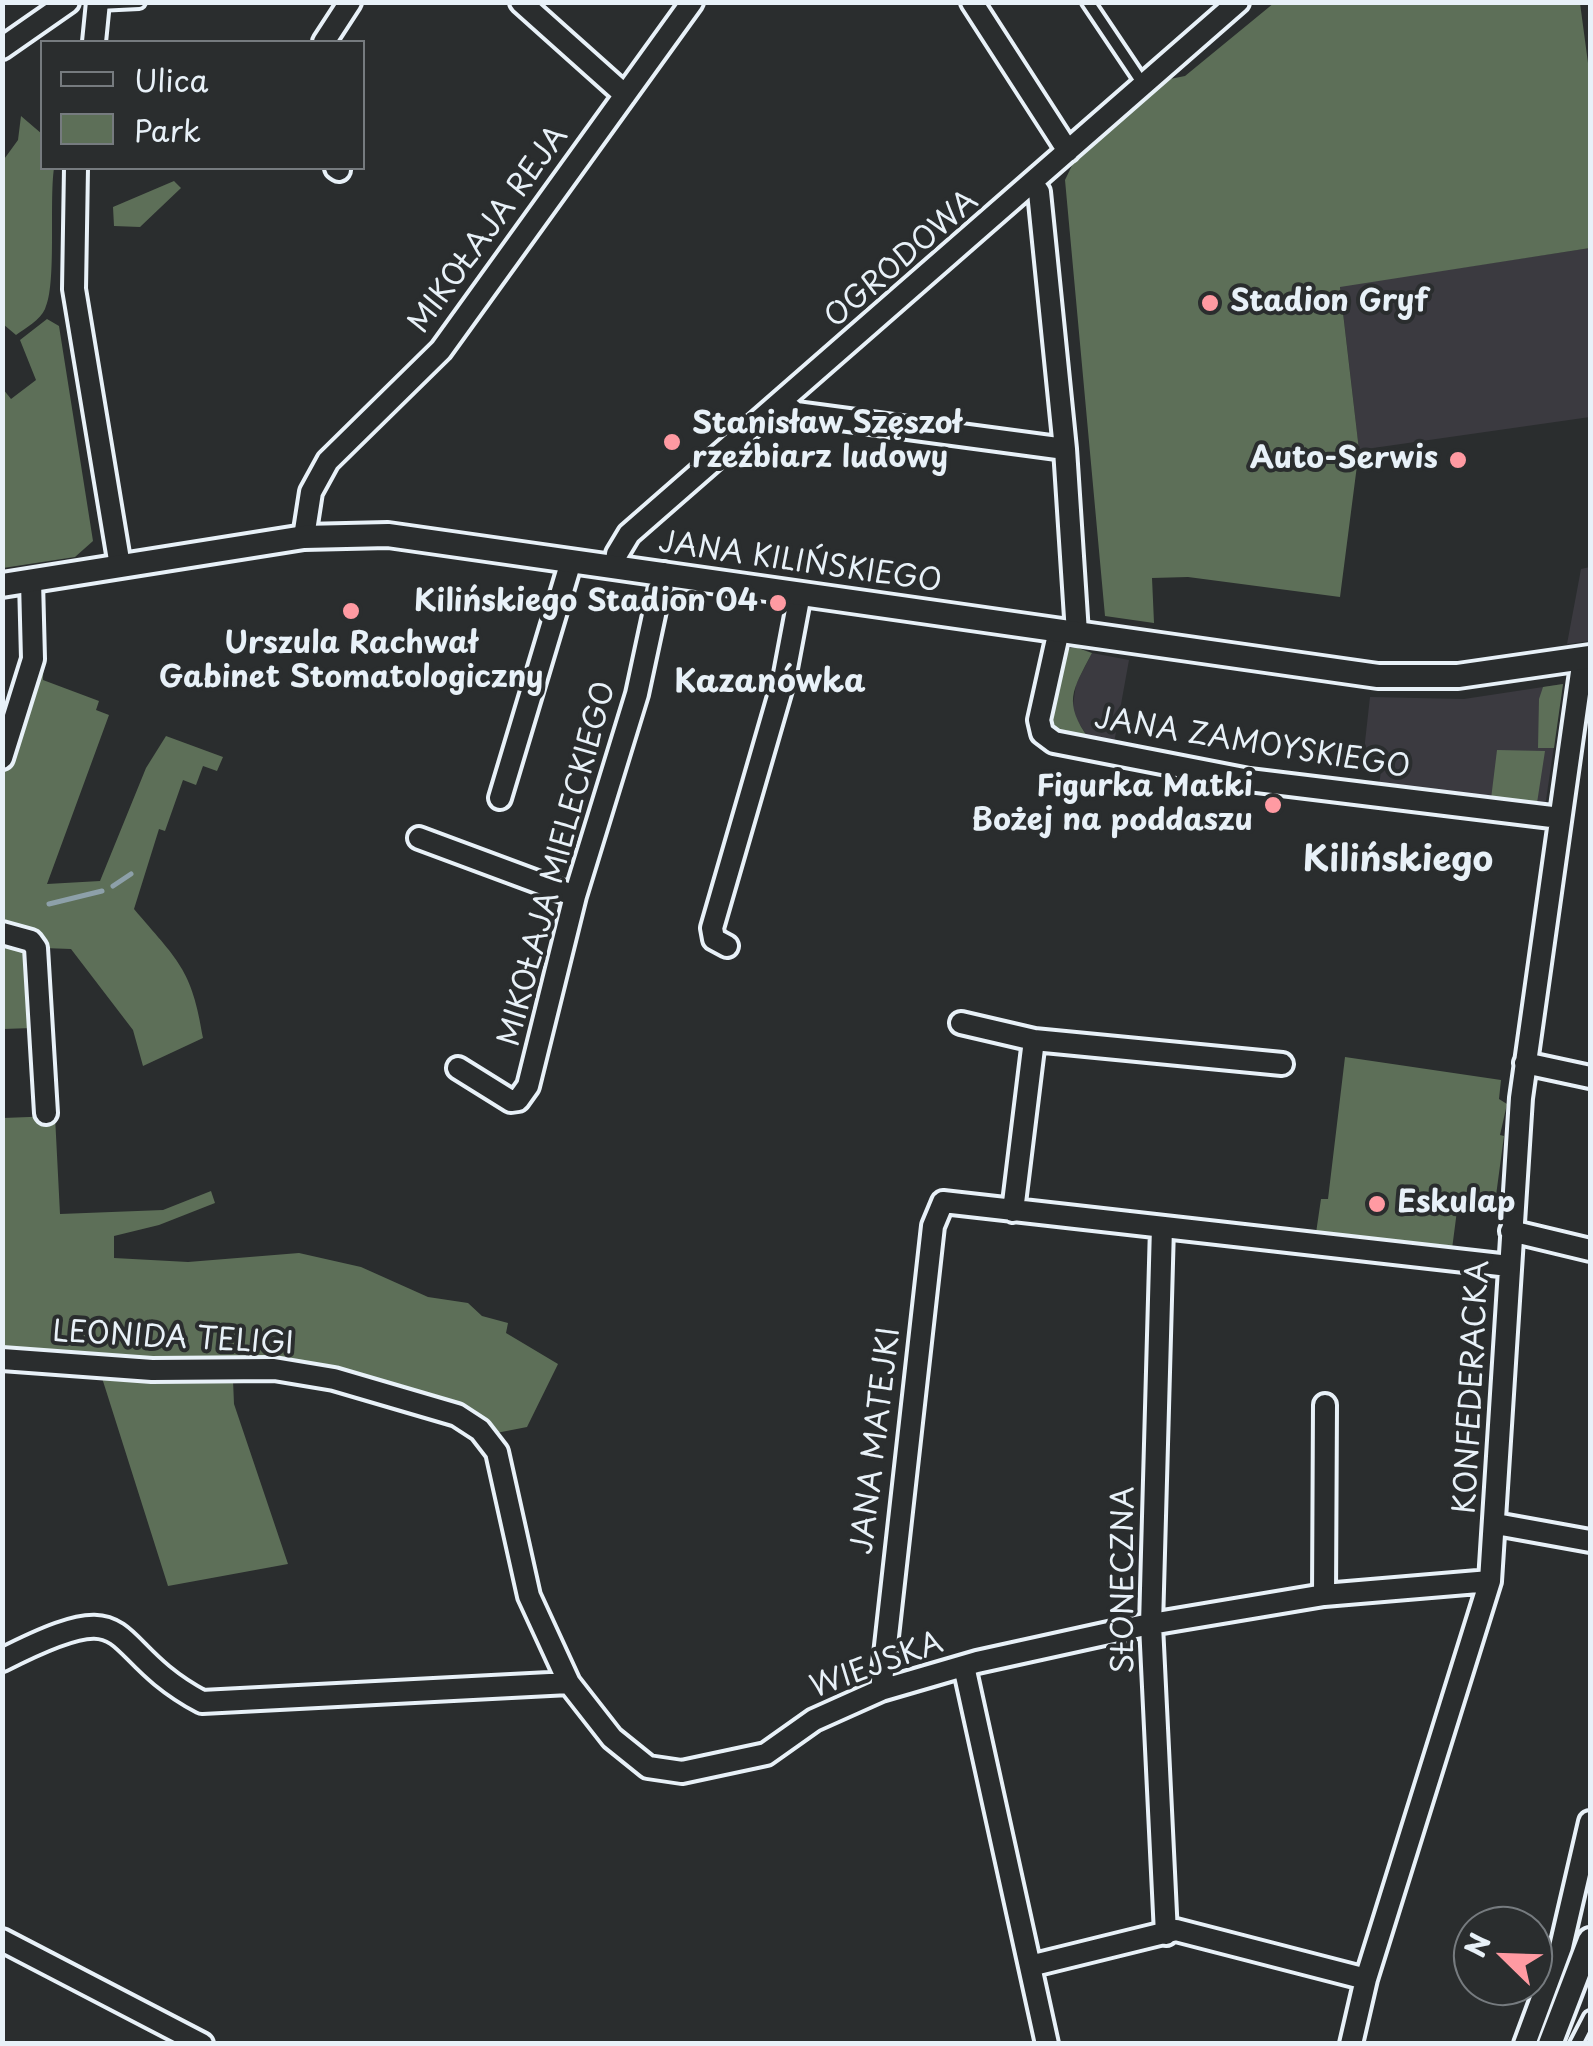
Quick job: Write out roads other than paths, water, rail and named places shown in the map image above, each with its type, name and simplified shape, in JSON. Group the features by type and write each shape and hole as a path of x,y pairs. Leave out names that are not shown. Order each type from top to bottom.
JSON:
{"street":[{"path":"88,2 98,3 94,40"},
{"path":"325,40 350,2"},
{"path":"521,2 625,95"},
{"name":"MIKOŁAJA REJA","path":"304,537 311,492 328,461 441,350 692,2"},
{"path":"972,2 1068,151"},
{"name":"OGRODOWA","path":"615,567 616,554 629,534 1034,185 1238,2"},
{"path":"2,48 55,5"},
{"path":"76,170 74,288 120,566"},
{"path":"1034,185 1039,192 1065,449 1068,631"},
{"path":"782,402 796,413 1065,449"},
{"name":"JANA KILIŃSKIEGO","path":"2,586 304,537 388,535 1068,631 1116,645 1415,678 1587,658"},
{"path":"500,798 571,561"},
{"name":"MIKOŁAJA MIELECKIEGO","path":"458,1068 511,1101 518,1100 528,1086 575,896 636,694 663,573"},
{"path":"2,758 34,659 30,581"},
{"path":"727,946 714,939 712,928 784,679 800,594"},
{"name":"JANA ZAMOYSKIEGO","path":"1068,631 1040,728 1054,742 1101,745 1249,780 1560,818"},
{"name":"KONFEDERACKA","path":"1351,2044 1366,1979 1490,1582 1511,1231 1526,1063 1587,658"},
{"path":"420,838 575,896"},
{"path":"2,933 31,941 36,948 46,1113"},
{"path":"961,1023 1034,1040 1282,1064"},
{"path":"1034,1040 1013,1211 1509,1266"},
{"path":"1526,1063 1590,1077"},
{"name":"JANA MATEJKI","path":"880,1690 933,1226 942,1202 1013,1211"},
{"name":"SŁONECZNA","path":"1162,1227 1151,1624 1166,1934"},
{"path":"1511,1231 1590,1250"},
{"name":"LEONIDA TELIGI","path":"2,1359 152,1370 274,1369 334,1379 457,1416 480,1430 496,1452 528,1596 569,1683"},
{"path":"1324,1595 1326,1405"},
{"path":"1496,1524 1590,1541"},
{"name":"WIEJSKA","path":"569,1683 612,1738 648,1767 682,1772 766,1754 814,1720 880,1690 964,1666 1151,1624 1324,1595 1490,1582"},
{"path":"2,1660 85,1625 107,1625 123,1634 166,1678 202,1702 569,1683"},
{"path":"964,1666 1047,2044"},
{"path":"1526,2044 1560,1948 1590,1822"},
{"path":"1030,1966 1176,1930 1366,1979"},
{"path":"2,1940 202,2044"},
{"path":"1550,2044 1590,1940"}],"lane":[{"path":"98,3 139,2"},
{"path":"1088,2 1144,85"},
{"path":"1576,2044 1590,2016"}],"waterway":[{"path":"113,886 131,874"},
{"path":"49,904 102,891"}],"place":[{"name":"Stadion Gryf","path":"1210,303"},
{"name":"Stanisław Szęszoł rzeźbiarz ludowy","path":"672,442"},
{"name":"Auto-Serwis","path":"1458,460"},
{"name":"Kilińskiego Stadion 04","path":"778,603"},
{"name":"Urszula Rachwał Gabinet Stomatologiczny","path":"351,611"},
{"name":"Figurka Matki Bożej na poddaszu","path":"1273,805"},
{"name":"Eskulap","path":"1377,1204"}],"district":[{"name":"Kazanówka","path":"770,683"},
{"name":"Kilińskiego","path":"1398,861"}]}
